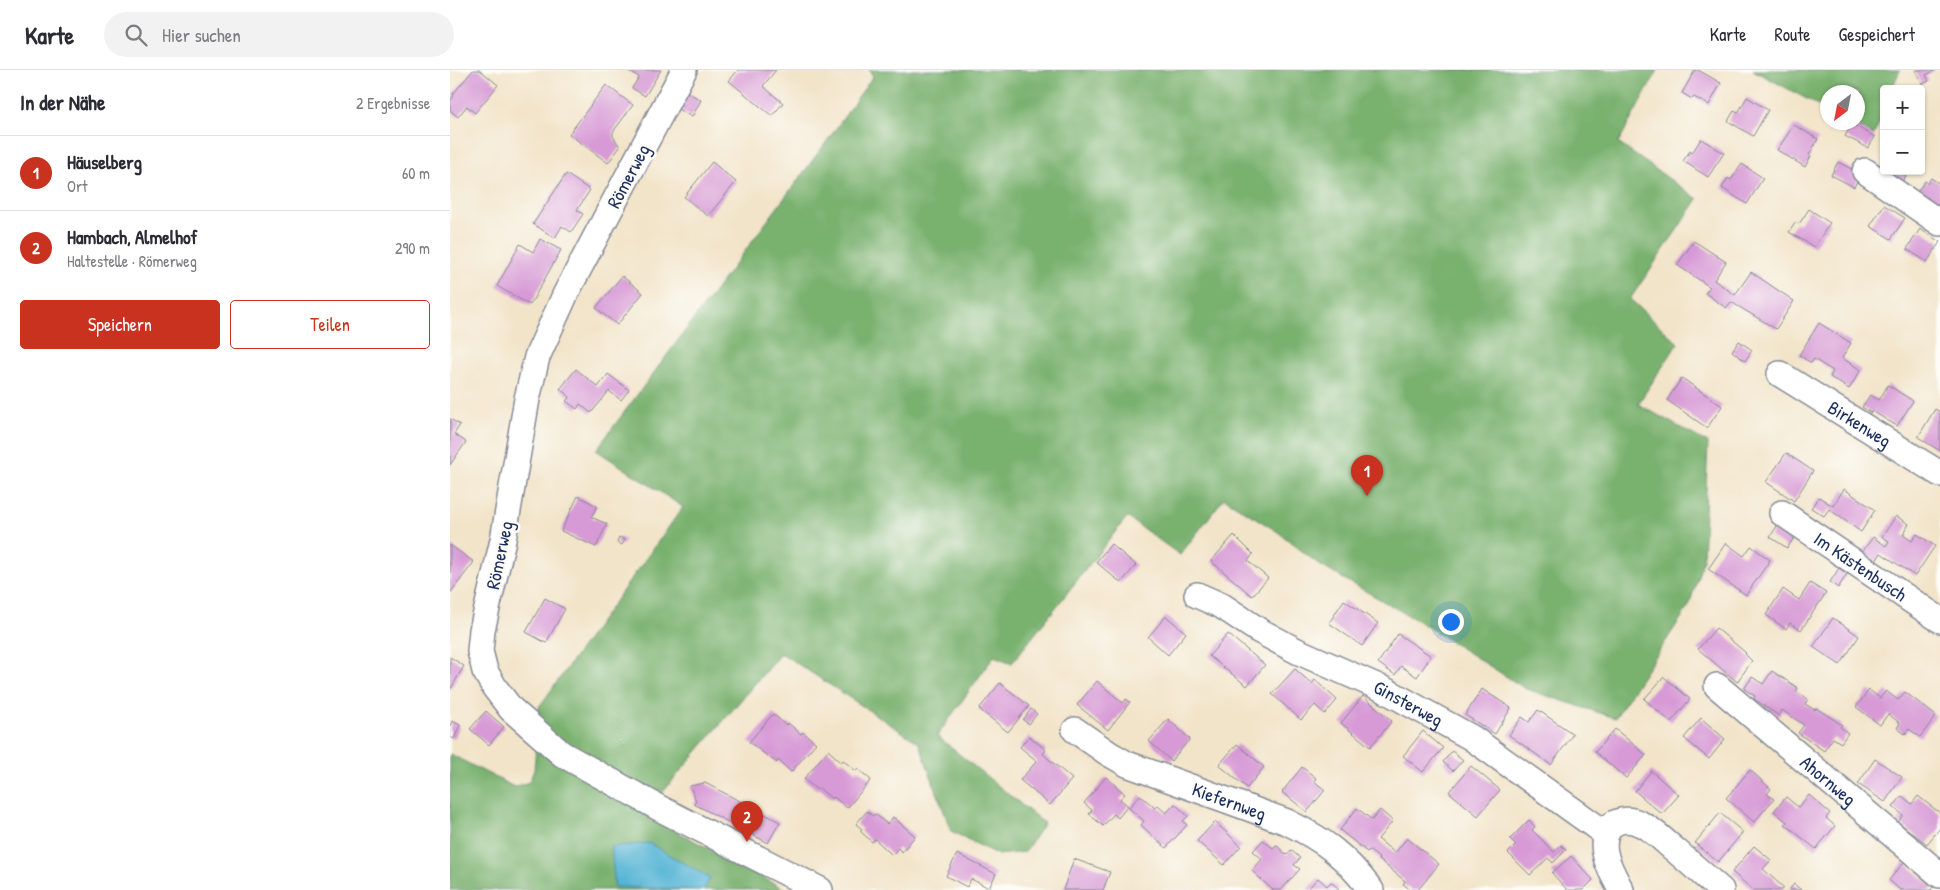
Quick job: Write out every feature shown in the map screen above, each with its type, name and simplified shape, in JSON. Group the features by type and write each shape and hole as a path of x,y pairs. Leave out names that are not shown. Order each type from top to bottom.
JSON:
{"street":[{"name":"Römerweg","path":"684,70 566,293 537,357 527,399 503,540 482,630 480,651 485,670 511,710 562,754 661,809 820,890"},
{"path":"1865,170 1940,223"},
{"name":"Birkenweg","path":"1780,374 1940,474"},
{"name":"Im Kästenbusch","path":"1782,512 1940,620"},
{"name":"Ginsterweg","path":"1197,595 1222,606 1265,634 1382,690 1472,738 1606,834"},
{"name":"Ahornweg","path":"1717,686 1940,875"},
{"name":"Kiefernweg","path":"1075,730 1127,764 1287,822 1310,833 1332,848 1352,866 1371,890"},
{"path":"1621,890 1606,856 1604,843 1606,834 1612,826 1619,821 1629,820 1640,823 1658,835 1721,890"}],"green space":[{"path":"869,70 1658,70 1618,143 1698,199 1630,299 1678,343 1638,404 1708,443 1703,560 1689,606 1615,718 1526,689 1420,622 1321,566 1278,532 1224,498 1180,555 1127,517 1012,663 994,656 937,736 1044,823 1025,852 998,855 951,831 919,743 781,653 644,814 786,890 450,890 450,754 514,787 529,782 534,770 539,707 683,507 596,450 830,137 873,76"},
{"path":"1753,70 1900,70 1894,85 1880,85 1880,120 1874,135 1864,130 1865,85 1820,85 1820,106"}],"water":[{"path":"649,843 710,878 704,890 615,887 611,847"}],"building":[{"path":"473,70 480,70 498,85 475,113 467,106 458,117 450,110 450,101 454,96 453,94"},
{"path":"627,70 661,70 645,96 632,88 639,77"},
{"path":"738,70 776,70 763,86 783,103 772,116 729,81"},
{"path":"1695,70 1721,83 1709,105 1682,93"},
{"path":"1915,70 1936,70 1926,75 1929,81 1922,84"},
{"path":"606,85 633,105 613,132 613,136 620,147 608,163 569,134"},
{"path":"687,92 701,100 692,117 678,109"},
{"path":"1747,97 1768,110 1753,136 1728,121 1734,111 1738,113"},
{"path":"1794,125 1818,139 1805,167 1777,150"},
{"path":"1848,130 1863,130 1875,137 1868,148 1845,136"},
{"path":"1701,139 1724,153 1708,177 1683,161 1690,151 1692,153"},
{"path":"712,162 736,182 708,216 684,197"},
{"path":"1838,162 1861,174 1854,187 1831,175"},
{"path":"1742,164 1763,178 1747,204 1722,188 1728,178 1731,180"},
{"path":"566,174 590,190 577,210 583,214 571,232 562,226 555,238 533,224"},
{"path":"1892,175 1906,175 1902,182"},
{"path":"1931,178 1940,184 1940,208 1937,212 1917,192 1925,181 1928,183"},
{"path":"1884,205 1905,218 1891,239 1870,226"},
{"path":"1809,209 1830,223 1814,247 1789,232 1796,222 1799,224"},
{"path":"1920,229 1940,242 1927,262 1907,249"},
{"path":"540,239 561,250 530,305 497,286 520,244 533,252"},
{"path":"1694,241 1726,262 1714,280 1735,295 1751,272 1794,301 1776,329 1731,302 1726,308 1705,293 1710,287 1677,265"},
{"path":"622,276 643,293 617,325 596,308"},
{"path":"1819,323 1851,343 1842,358 1861,370 1849,389 1830,377 1833,371 1814,359 1811,363 1799,355"},
{"path":"1739,341 1752,350 1745,361 1732,351"},
{"path":"576,369 598,387 608,374 629,390 621,400 609,391 591,413 580,404 577,409 566,401 570,397 560,389"},
{"path":"1682,378 1722,406 1707,428 1667,400"},
{"path":"1888,385 1913,401 1897,426 1862,407 1870,395 1879,400"},
{"path":"1935,409 1940,412 1940,451 1918,437"},
{"path":"450,419 460,425 454,434 466,442 450,465"},
{"path":"1786,453 1813,471 1794,501 1766,482"},
{"path":"1844,489 1875,510 1861,532 1829,509 1824,516 1811,508 1819,497 1833,506"},
{"path":"578,496 597,506 591,517 607,524 596,547 561,531"},
{"path":"1896,516 1909,524 1903,535 1912,541 1917,534 1935,546 1915,576 1881,553 1876,561 1862,552 1873,537 1886,546 1889,541 1882,537"},
{"path":"1779,523 1796,535 1787,548 1770,537"},
{"path":"1234,535 1253,554 1248,561 1268,578 1252,596 1211,561"},
{"path":"619,537 625,540 622,545 617,542"},
{"path":"1726,543 1744,556 1751,546 1770,560 1746,595 1708,569"},
{"path":"1111,544 1136,565 1121,583 1096,562"},
{"path":"450,545 474,562 451,592 450,591"},
{"path":"1839,568 1847,574 1838,588 1830,582"},
{"path":"1810,583 1826,593 1801,630 1790,623 1786,629 1766,615 1783,589 1799,600"},
{"path":"545,598 565,609 546,643 526,632"},
{"path":"1344,600 1378,623 1362,646 1329,623"},
{"path":"1166,616 1186,633 1168,655 1148,637"},
{"path":"1833,618 1859,636 1840,665 1813,647"},
{"path":"1716,628 1746,653 1752,661 1737,682 1698,649"},
{"path":"1228,634 1265,665 1247,686 1209,656"},
{"path":"1398,634 1431,656 1417,677 1401,666 1395,675 1378,663"},
{"path":"450,657 464,666 450,690"},
{"path":"1295,669 1312,684 1315,680 1337,700 1325,714 1315,705 1301,720 1272,694"},
{"path":"1772,671 1798,688 1796,691 1808,699 1805,704 1815,710 1816,708 1842,725 1840,727 1848,733 1841,743 1833,738 1824,751 1798,733 1804,725 1782,710 1779,716 1754,699 1755,696 1744,689 1752,677 1763,684"},
{"path":"1664,677 1690,699 1671,722 1644,699"},
{"path":"1097,681 1123,703 1126,699 1130,702 1108,730 1077,705"},
{"path":"1000,683 1029,706 1008,732 979,709"},
{"path":"1482,689 1511,708 1495,734 1465,715"},
{"path":"1869,690 1880,698 1886,691 1898,700 1905,692 1936,716 1920,737 1909,729 1905,734 1897,728 1900,723 1888,714 1880,725 1856,707"},
{"path":"1363,696 1392,721 1370,747 1341,723"},
{"path":"1031,709 1037,714 1029,724 1023,720"},
{"path":"1538,710 1573,734 1551,765 1509,735 1522,717 1529,722"},
{"path":"486,711 504,727 489,745 470,729"},
{"path":"773,714 801,734 803,732 816,743 791,772 778,760 777,763 749,742"},
{"path":"1701,718 1725,739 1709,759 1684,738"},
{"path":"1168,719 1190,739 1171,761 1149,741"},
{"path":"452,721 460,725 454,739 450,737"},
{"path":"1615,729 1646,755 1626,778 1595,752"},
{"path":"1423,731 1443,748 1423,772 1403,756"},
{"path":"1029,736 1046,750 1043,754 1072,779 1050,805 1020,780 1037,761 1020,747"},
{"path":"1237,744 1264,767 1247,788 1219,765"},
{"path":"828,750 841,762 843,760 856,771 858,769 871,780 847,808 819,788 817,790 804,779"},
{"path":"1452,751 1463,760 1453,771 1443,762"},
{"path":"1875,759 1902,777 1885,802 1858,784"},
{"path":"1471,766 1500,790 1478,816 1449,792"},
{"path":"1302,767 1316,778 1314,781 1325,790 1307,812 1282,792"},
{"path":"1750,770 1771,789 1767,794 1774,799 1754,822 1726,798"},
{"path":"1651,771 1679,795 1662,814 1635,791"},
{"path":"1106,777 1125,794 1120,799 1128,806 1118,818 1114,814 1103,826 1089,814 1092,810 1084,803"},
{"path":"705,783 780,822 768,843 694,804 696,801 690,786"},
{"path":"1140,795 1155,808 1158,806 1166,813 1175,804 1188,816 1183,821 1187,825 1166,848 1141,825 1144,821 1129,808"},
{"path":"1809,795 1830,813 1826,818 1835,826 1816,849 1785,824 1787,822 1774,811 1786,797 1798,807"},
{"path":"1902,796 1912,804 1918,796 1940,813 1940,828 1927,844 1898,822 1903,815 1893,807"},
{"path":"1357,808 1372,820 1380,810 1393,821 1378,839 1395,853 1407,838 1439,864 1418,890 1411,890 1403,884 1405,881 1379,858 1369,850 1367,852 1340,830"},
{"path":"867,811 873,816 875,814 887,824 893,817 915,836 902,852 898,848 892,855 875,839 872,842 860,831 862,829 856,824"},
{"path":"1720,813 1743,832 1718,862 1695,843"},
{"path":"1529,820 1535,827 1532,830 1554,852 1561,845 1566,850 1553,863 1548,858 1530,875 1508,853 1516,845 1510,839"},
{"path":"1215,822 1241,846 1224,865 1197,841"},
{"path":"1263,840 1273,848 1276,845 1287,855 1291,850 1300,858 1294,865 1300,869 1281,890 1273,890 1252,871 1262,859 1253,851"},
{"path":"1754,846 1771,860 1763,869 1784,888 1782,890 1753,890 1732,872"},
{"path":"957,854 996,874 989,888 971,879 967,887 946,876"},
{"path":"1571,856 1593,880 1583,890 1567,890 1552,873"},
{"path":"1074,859 1110,872 1103,890 1063,890"},
{"path":"1904,862 1933,887 1931,890 1900,890 1889,880"},
{"path":"1318,878 1327,886 1331,882 1340,890 1307,890"},
{"path":"1794,884 1801,890 1789,890"}],"place":[{"name":"Häuselberg","path":"1367,496"},
{"name":"Hambach, Almelhof","path":"747,842"}]}
